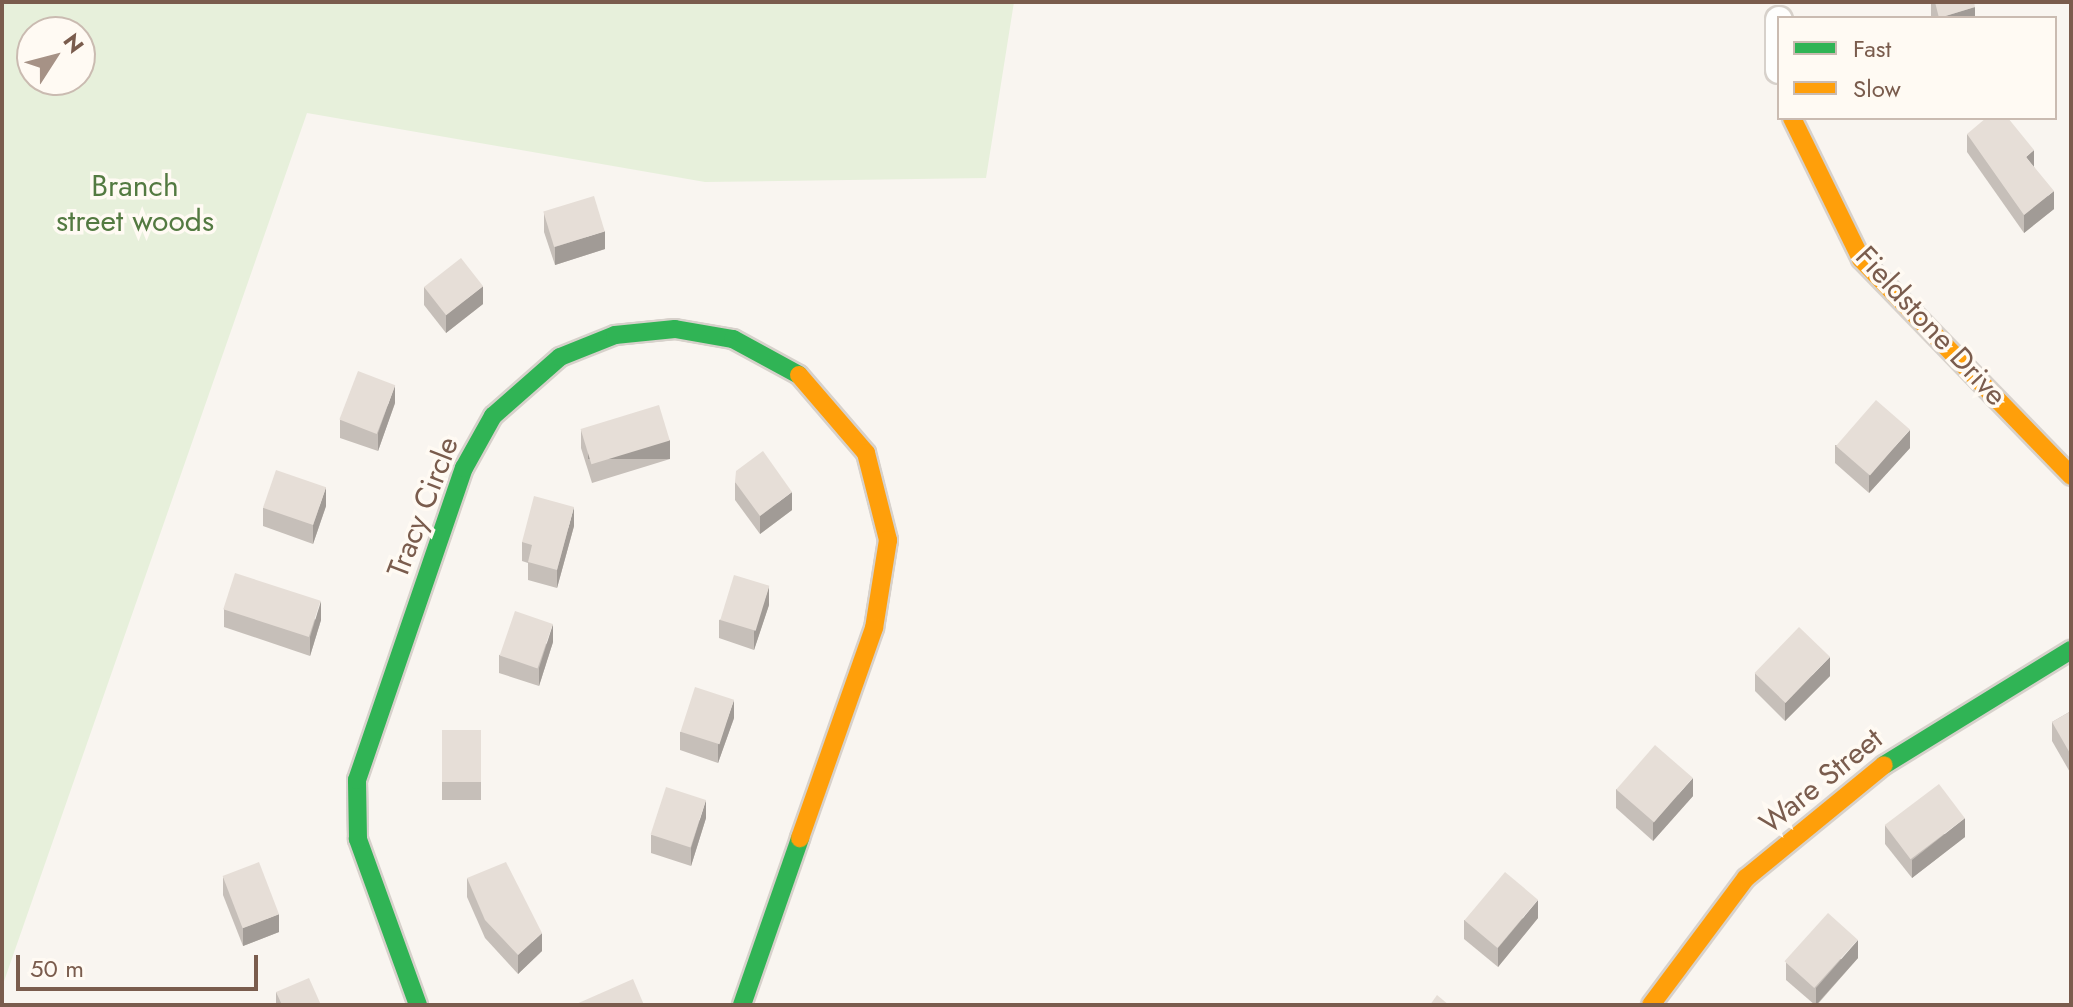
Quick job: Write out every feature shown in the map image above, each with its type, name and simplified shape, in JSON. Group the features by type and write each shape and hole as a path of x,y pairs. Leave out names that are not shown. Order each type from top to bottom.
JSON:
{"street":[{"name":"Fieldstone Drive","path":"1793,120 1861,259 2071,476"},
{"name":"Tracy Circle","path":"418,1005 364,861 357,780 464,468 493,416 547,365 615,335 675,329 761,350 833,404 866,453 888,540 874,628 742,1005"},
{"name":"Ware Street","path":"1651,1005 1746,878 1832,805 1906,748 2071,650"}],"green space":[{"name":"Branch street woods","path":"2,2 1014,2 986,178 705,182 307,113 2,987"}],"building":[{"path":"1935,2 1974,2 1975,7 1938,16"},
{"path":"1984,120 2010,120 2034,150 2026,157 2054,191 2024,215 1967,134"},
{"path":"594,196 605,231 554,247 543,211"},
{"path":"461,258 483,286 446,315 424,287"},
{"path":"358,371 395,385 377,434 339,420"},
{"path":"1876,400 1910,430 1870,476 1836,446"},
{"path":"659,405 670,440 591,464 581,429"},
{"path":"763,451 792,492 760,516 735,482 736,471"},
{"path":"276,470 326,487 313,525 263,508"},
{"path":"534,496 574,507 557,570 528,562 532,545 522,542"},
{"path":"235,573 321,601 309,637 223,609"},
{"path":"734,575 769,586 756,631 720,620"},
{"path":"515,611 553,624 538,668 500,655"},
{"path":"1799,627 1830,657 1785,703 1755,673"},
{"path":"695,687 734,700 719,744 680,732"},
{"path":"2071,711 2071,755 2052,722"},
{"path":"442,730 481,730 481,782 442,782"},
{"path":"1655,745 1693,778 1654,822 1616,790"},
{"path":"1939,784 1965,818 1911,859 1885,825"},
{"path":"666,787 706,800 690,848 651,835"},
{"path":"259,862 279,914 243,928 223,876"},
{"path":"506,862 542,933 518,955 485,920 467,878"},
{"path":"1505,872 1538,900 1497,948 1465,920"},
{"path":"1828,913 1858,940 1814,988 1785,961"},
{"path":"309,978 321,1005 282,1005 276,992"},
{"path":"633,979 644,1005 574,1005"},
{"path":"1437,995 1449,1005 1430,1005"}],"traffic: fast":[{"path":"418,1005 358,839 357,780 464,468 493,416 560,357 615,335 675,329 733,339 799,375"},
{"path":"1884,765 2071,650"},
{"path":"742,1005 800,838"}],"traffic: slow":[{"path":"1793,120 1861,259 2071,476"},
{"path":"799,375 866,453 888,540 874,628 800,838"},
{"path":"1651,1005 1746,878 1884,765"}]}
